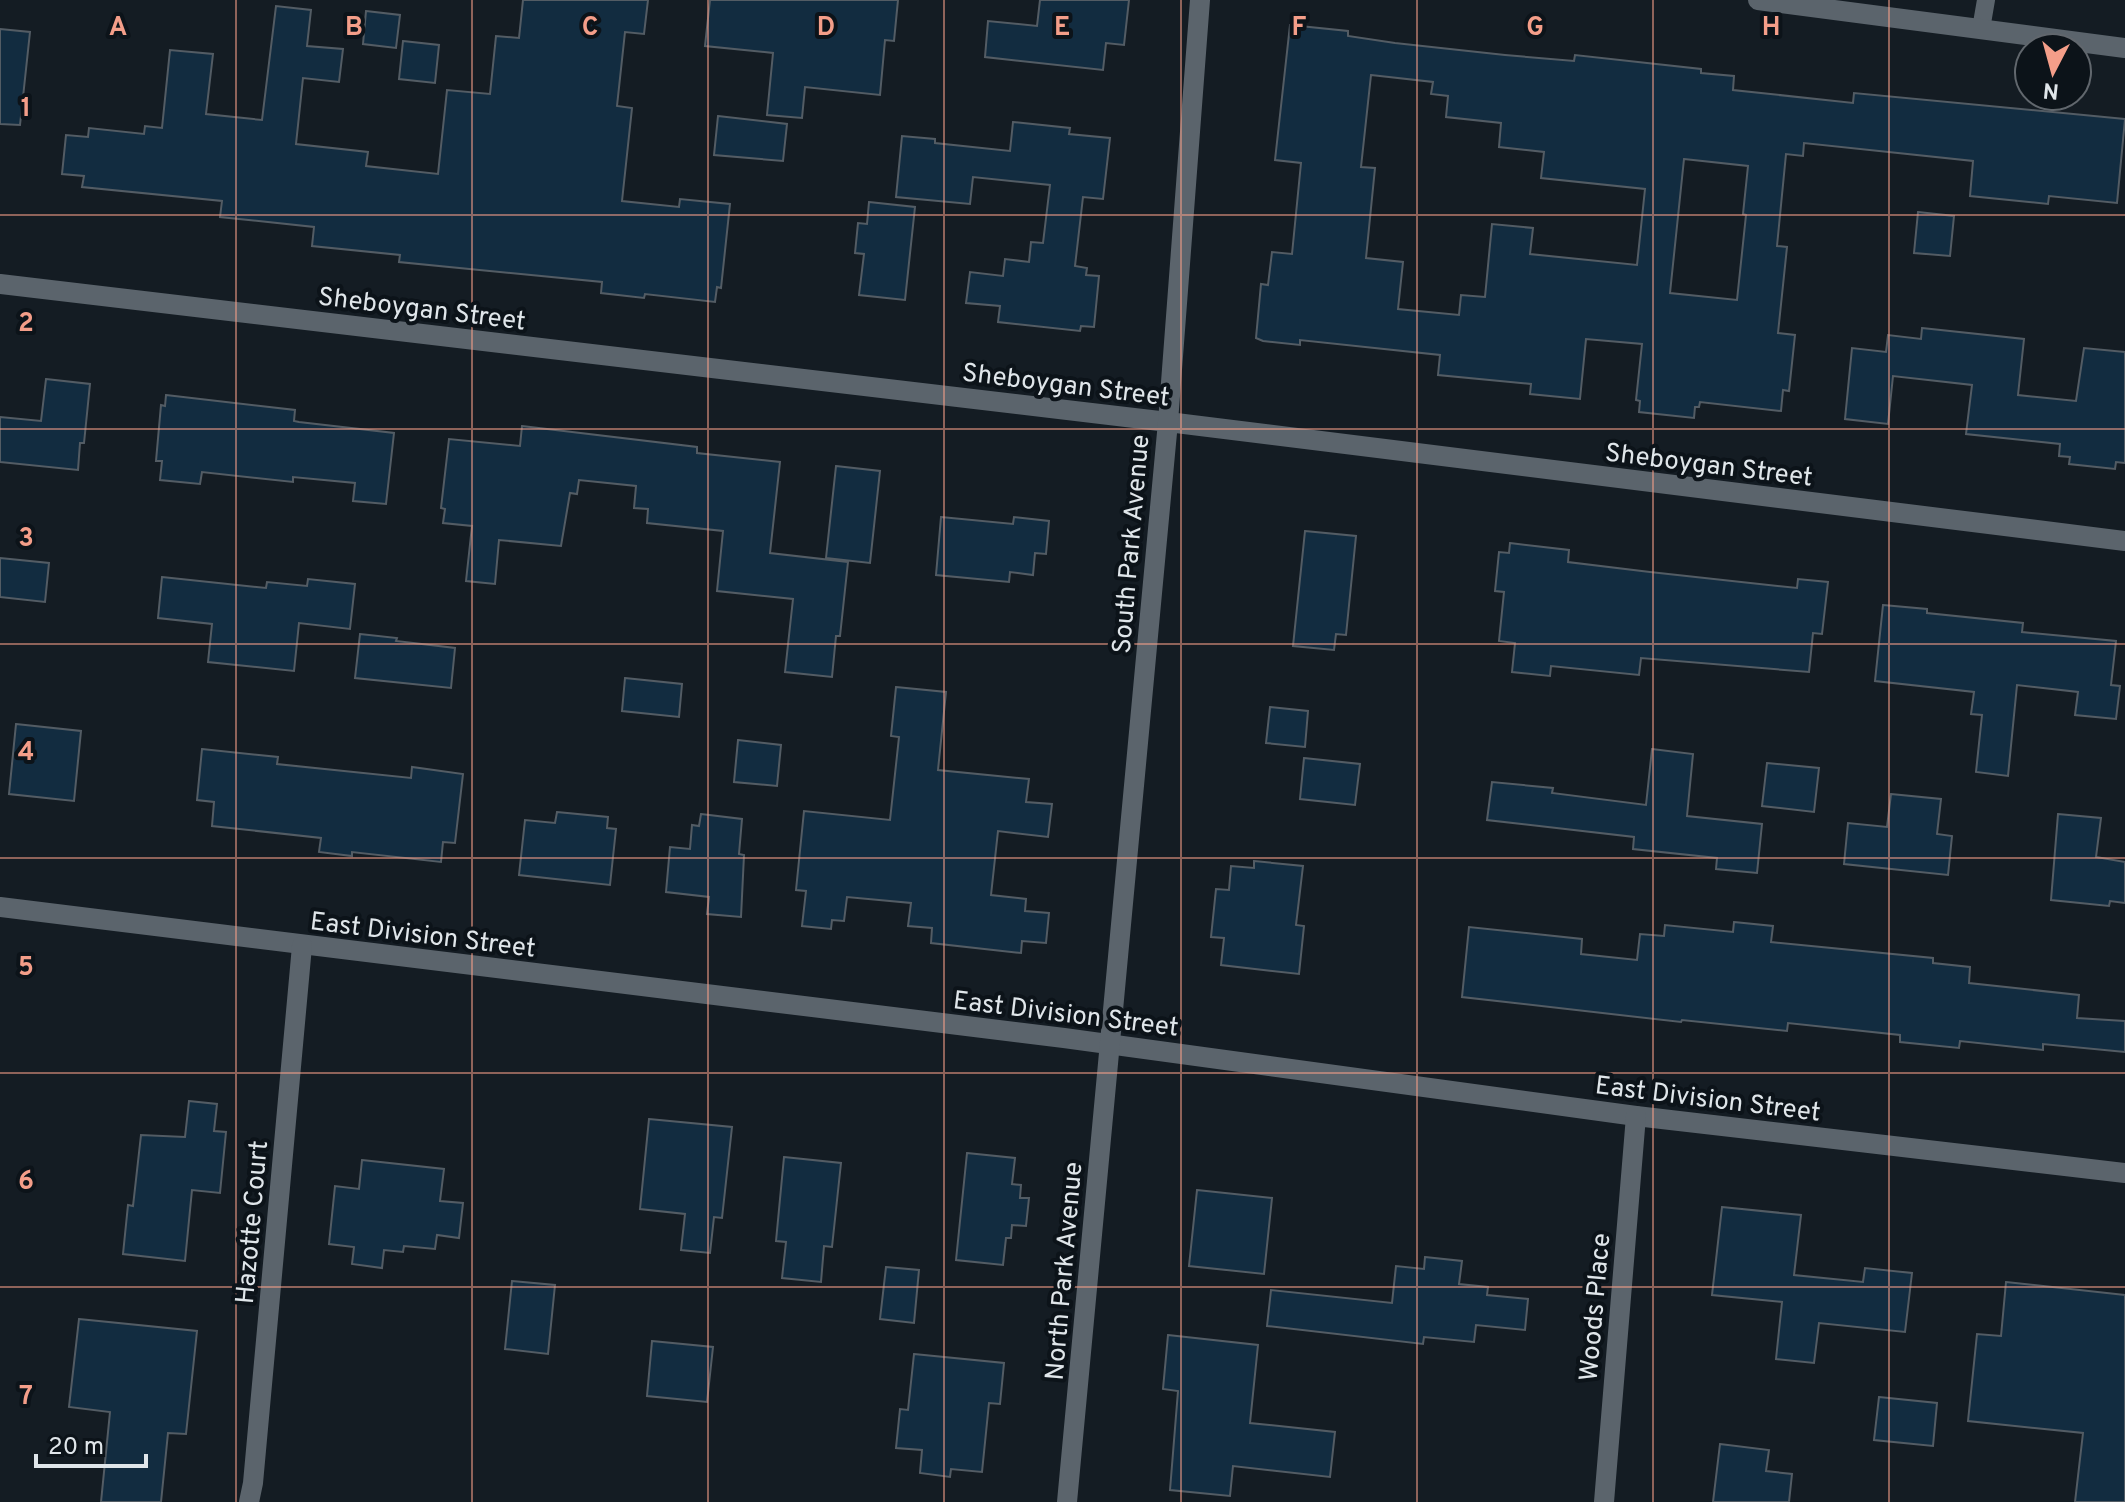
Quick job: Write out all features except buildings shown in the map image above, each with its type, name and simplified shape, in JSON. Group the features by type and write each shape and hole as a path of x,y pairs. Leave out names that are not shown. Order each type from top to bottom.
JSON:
{"street":[{"name":"South Park Avenue","path":"1110,1045 1168,422 1200,0"},
{"path":"1758,0 2125,48"},
{"name":"Sheboygan Street","path":"0,284 1168,422 2125,541"},
{"name":"East Division Street","path":"0,907 1110,1045 1636,1116 2125,1173"},
{"name":"Hazotte Court","path":"249,1502 302,946"},
{"name":"North Park Avenue","path":"1067,1502 1110,1045"},
{"name":"Woods Place","path":"1604,1502 1636,1116"}],"lane":[{"path":"1981,29 1986,0"}]}
